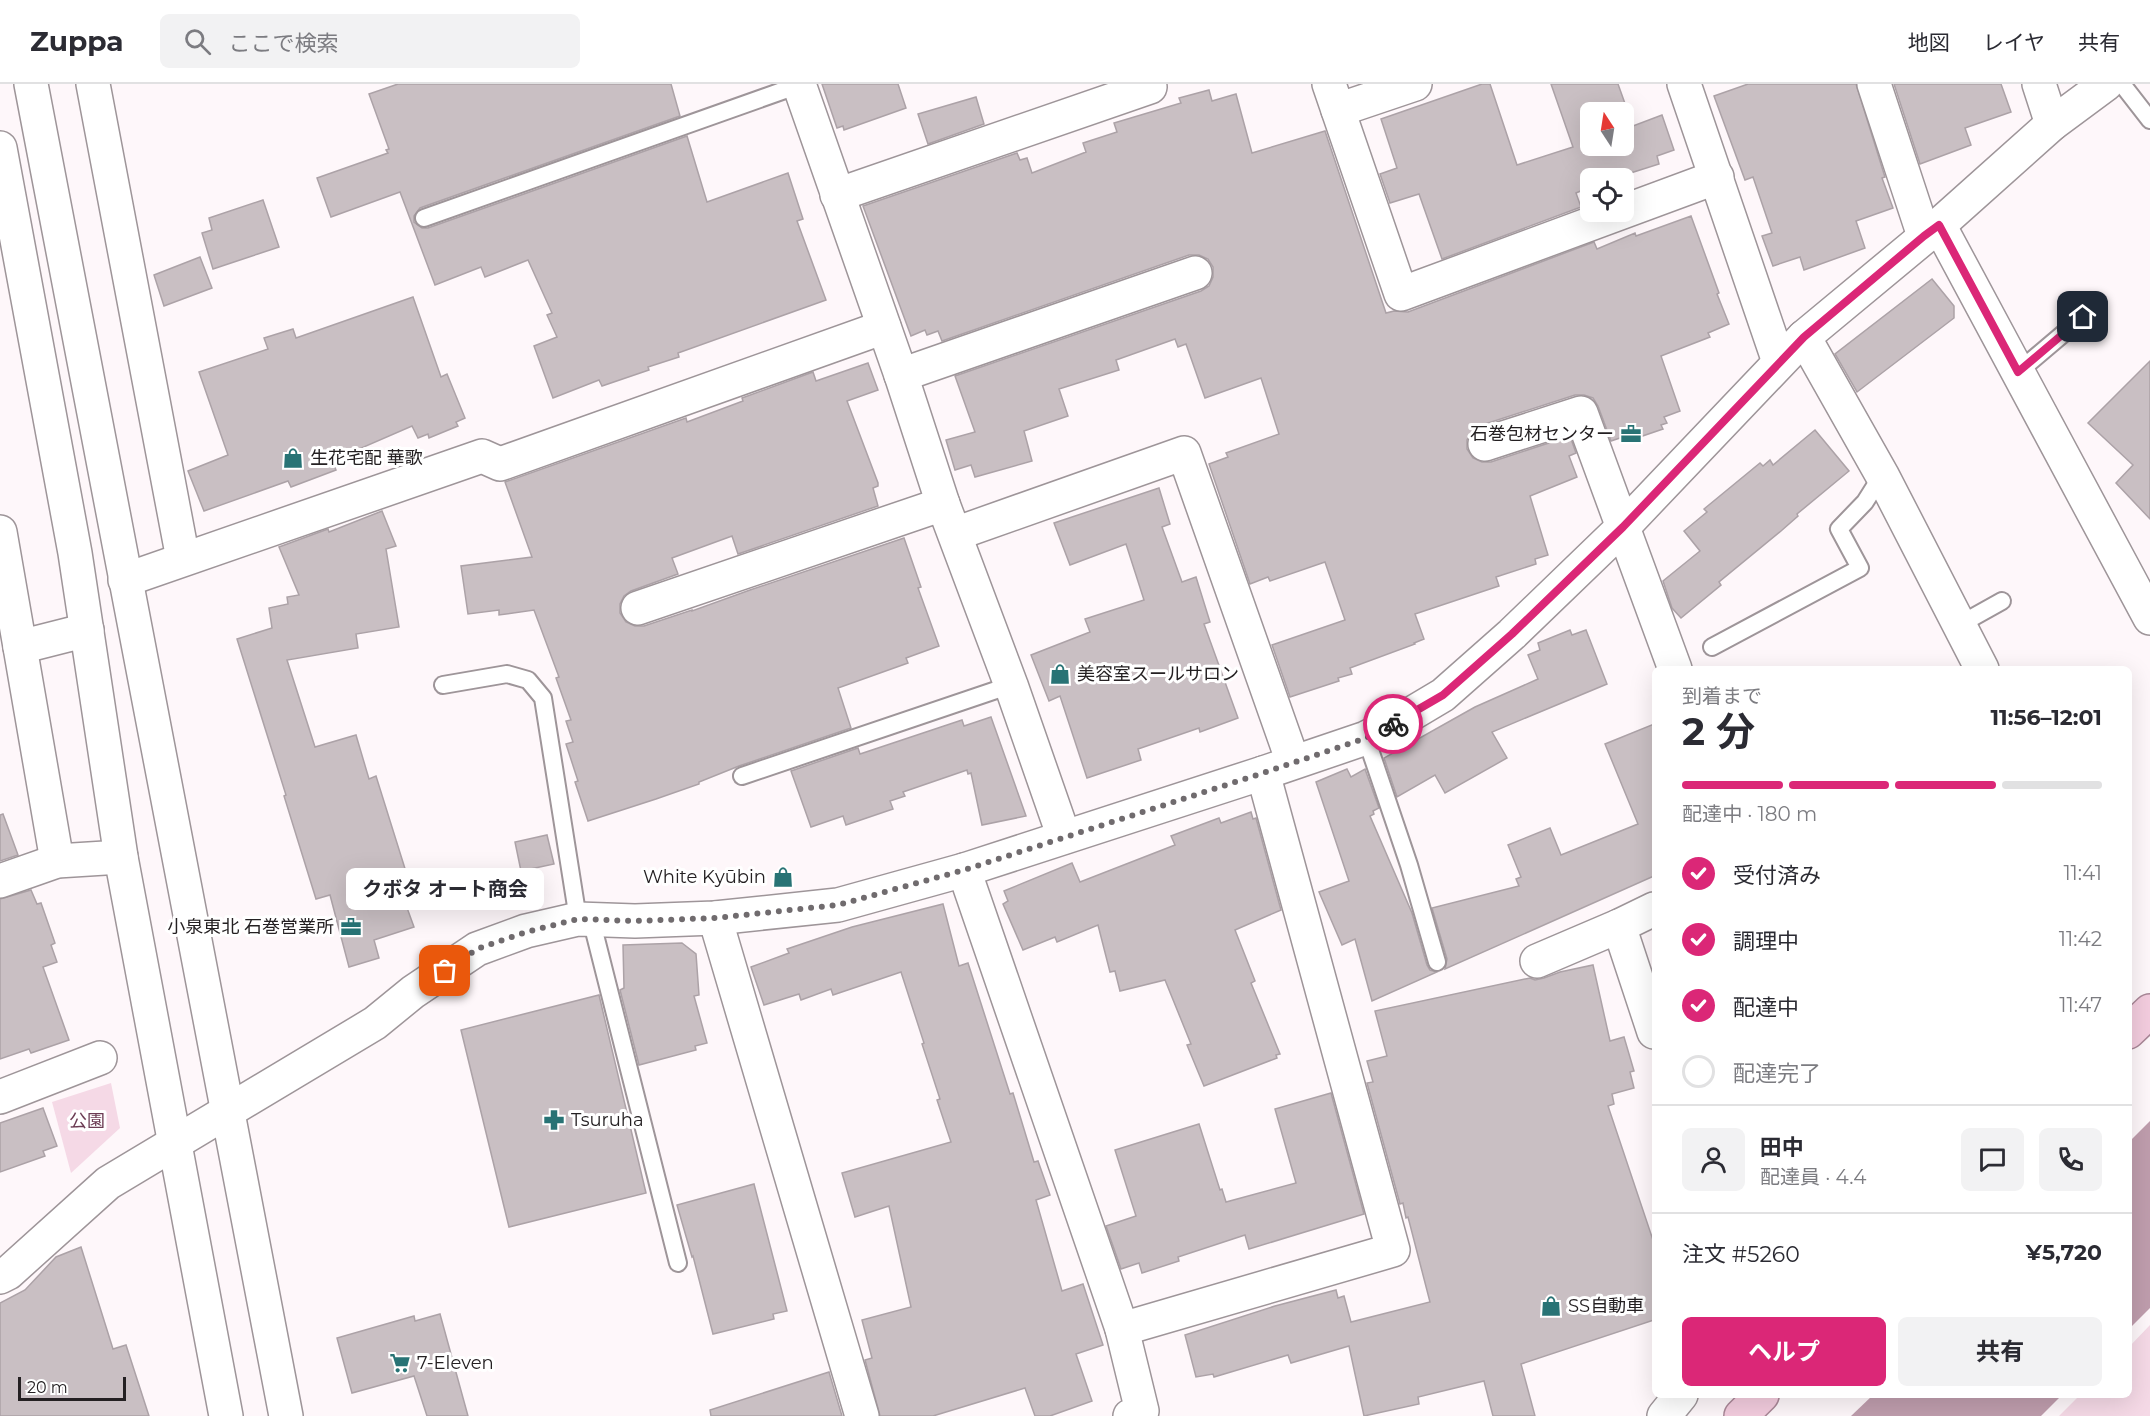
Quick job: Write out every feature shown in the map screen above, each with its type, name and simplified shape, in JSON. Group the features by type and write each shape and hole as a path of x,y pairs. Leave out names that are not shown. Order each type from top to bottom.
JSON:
{"highway":[{"path":"2132,1028 2150,1011"},
{"path":"1741,1416 1759,1398"}],"street":[{"path":"31,84 286,1416"},
{"path":"93,84 183,559"},
{"path":"799,84 901,375 943,504 1065,837"},
{"path":"1415,84 1334,97 1401,294 1716,177"},
{"path":"1684,84 1779,362"},
{"path":"1874,84 1931,230 2018,372 2148,612"},
{"path":"2040,84 2052,124"},
{"path":"0,1277 8,1273 108,1183 375,1023 413,992 477,949 526,932 585,919 635,921 715,918 838,905 964,870 1366,738 1443,695 1512,634 1623,527 1804,337 2052,124 2106,84"},
{"path":"837,195 1150,87"},
{"path":"0,148 87,630 121,857 226,1416"},
{"path":"901,375 1196,273"},
{"path":"125,580 482,456 500,464 884,327"},
{"path":"1804,337 1882,475 1980,666"},
{"path":"1485,444 1581,413 1674,666"},
{"path":"955,534 1184,453 1278,767 1394,1250 1122,1329"},
{"path":"638,608 943,504"},
{"path":"0,532 57,861"},
{"path":"20,646 87,630"},
{"path":"0,881 57,861 121,857"},
{"path":"964,870 1122,1329 1142,1411 1130,1416"},
{"path":"1537,961 1619,927 1652,910"},
{"path":"715,918 862,1416"},
{"path":"1619,927 1652,1026"},
{"path":"0,1097 100,1058"},
{"path":"1664,1416 1679,1398"}],"lane":[{"path":"424,218 799,84"},
{"path":"2122,84 2150,120"},
{"path":"2018,372 2083,317"},
{"path":"1712,647 1860,568 1839,529 1865,502 1882,475"},
{"path":"1959,625 2002,601"},
{"path":"443,685 507,674 528,680 543,698 585,919 678,1263"},
{"path":"742,776 1011,685"},
{"path":"1366,738 1437,962"}],"green space":[{"name":"公園","path":"111,1083 120,1128 71,1173 52,1102"},
{"path":"2150,1325 2150,1416 2059,1416 2077,1398 2132,1398 2132,1344"}],"shaded area":[{"path":"2150,1121 2150,1308 2132,1326 2132,1139"},
{"path":"1870,1398 2059,1398 2041,1416 1851,1416"}],"building":[{"path":"398,84 671,84 680,116 420,208 414,216 414,222 422,228 428,228 687,136 707,202 788,173 803,219 797,221 826,300 678,353 679,357 648,367 649,370 602,386 599,380 553,398 534,346 557,337 547,315 552,313 528,260 485,277 481,267 435,285 400,192 331,217 317,178 388,153 386,150 389,149 369,94"},
{"path":"822,84 898,84 906,108 844,130 843,126 837,128"},
{"path":"1482,84 1490,84 1517,165 1573,147 1551,84 1618,84 1624,102 1580,102 1580,156 1634,156 1634,126 1662,115 1674,150 1657,156 1659,164 1634,172 1634,168 1580,168 1580,191 1576,193 1580,207 1442,259 1419,194 1390,203 1380,174 1397,168 1381,119"},
{"path":"1748,84 1856,84 1885,177 1882,178 1893,208 1856,221 1865,248 1804,270 1800,257 1773,266 1762,236 1772,233 1753,177 1745,180 1714,96"},
{"path":"1894,84 2001,84 2011,112 1965,128 1971,145 1920,164"},
{"path":"1209,90 1212,101 1236,94 1252,153 1325,131 1386,313 1408,312 1594,242 1597,249 1635,233 1636,236 1691,216 1729,324 1708,333 1710,337 1661,356 1680,411 1664,417 1667,423 1661,425 1663,429 1625,442 1623,437 1611,441 1593,398 1575,395 1479,426 1472,431 1467,440 1467,449 1473,458 1482,462 1491,462 1570,436 1576,453 1569,456 1577,477 1530,496 1548,555 1535,559 1536,564 1496,577 1499,586 1415,614 1424,639 1415,644 1350,668 1352,674 1338,678 1339,681 1290,697 1272,645 1345,620 1325,562 1270,581 1268,577 1250,584 1209,464 1228,457 1226,453 1279,434 1261,378 1205,398 1186,344 1178,347 1175,339 1116,360 1119,370 1059,389 1068,416 1024,431 1032,461 975,477 971,465 955,470 946,440 975,432 955,376 1201,291 1209,286 1213,277 1213,267 1208,259 1199,255 1189,255 942,341 938,331 927,335 925,330 911,336 863,206 1017,153 1020,160 1027,158 1032,173 1086,152 1083,143 1117,132 1114,123 1181,103 1179,98"},
{"path":"976,97 984,124 928,144 918,114"},
{"path":"263,200 279,247 213,269 202,233 212,230 209,218"},
{"path":"200,257 212,288 164,306 154,275"},
{"path":"1932,279 1954,306 1954,318 1857,392 1835,354"},
{"path":"413,297 441,377 447,374 465,418 456,422 458,426 429,438 428,434 418,438 412,426 352,452 354,456 334,465 336,470 291,487 288,481 204,511 188,471 228,455 199,372 268,349 264,338 293,329 296,338"},
{"path":"2150,361 2150,519 2116,483 2133,465 2088,423"},
{"path":"868,363 878,390 847,401 878,483 878,486 873,488 878,506 738,554 732,536 672,558 678,574 631,591 624,596 620,604 620,613 626,622 635,626 644,626 904,538 921,587 918,588 939,646 906,658 908,663 838,688 851,728 739,766 699,782 699,784 588,821 566,744 573,742 566,721 571,720 556,678 559,677 534,610 499,615 499,610 468,614 461,566 532,557 505,482 686,418 687,422 743,401 742,398 813,372 816,381"},
{"path":"1815,430 1849,471 1719,582 1721,585 1681,618 1672,608 1663,581 1700,551 1684,531 1707,512 1704,509 1760,463 1763,466 1770,460 1773,465"},
{"path":"1159,488 1170,524 1162,527 1182,582 1196,577 1210,622 1204,624 1238,718 1200,732 1199,728 1138,749 1141,760 1087,778 1060,696 1049,701 1031,655 1090,632 1085,619 1144,600 1126,544 1070,565 1054,523"},
{"path":"382,511 396,546 386,549 399,627 356,634 358,648 287,660 315,747 356,735 369,779 376,776 412,891 402,894 414,927 374,940 379,958 349,967 330,895 316,899 237,639 272,628 269,608 288,604 287,597 299,595 279,547 328,529 329,532"},
{"path":"1570,630 1572,635 1586,630 1607,684 1492,732 1507,758 1445,793 1435,775 1397,797 1384,758 1475,707 1538,679 1528,655 1540,650 1538,643"},
{"path":"991,717 1026,816 982,825 971,773 968,774 967,770 903,792 905,796 890,801 893,809 846,825 843,816 811,827 791,771 858,748 860,754 962,720 964,726"},
{"path":"1652,725 1652,877 1445,969 1447,959 1432,908 1519,886 1516,879 1521,877 1508,845 1550,828 1561,855 1638,824 1605,744"},
{"path":"1347,769 1351,777 1365,769 1379,808 1370,816 1412,913 1427,965 1430,970 1437,972 1372,1001 1355,939 1342,945 1319,892 1349,881 1316,782"},
{"path":"1251,812 1253,819 1256,818 1281,910 1235,930 1255,981 1251,983 1280,1054 1276,1055 1277,1058 1204,1086 1187,1045 1191,1044 1165,980 1120,991 1115,971 1110,972 1098,925 1057,942 1055,937 1023,950 1003,904 1008,901 1004,891 1072,863 1080,882 1175,845 1171,836 1219,818 1221,823"},
{"path":"3,814 18,855 0,861 0,815"},
{"path":"547,835 554,864 521,871 515,842"},
{"path":"31,890 37,904 41,903 55,943 51,945 57,962 43,967 69,1040 31,1053 29,1049 0,1059 0,899"},
{"path":"943,904 959,966 968,963 1034,1162 1038,1161 1050,1195 1036,1200 1062,1291 1083,1284 1103,1345 1076,1354 1092,1401 1050,1416 1035,1416 1025,1388 933,1416 880,1416 865,1360 872,1358 862,1320 911,1307 889,1206 855,1217 842,1173 951,1142 937,1100 940,1099 922,1044 924,1043 901,972 833,995 831,989 801,1000 799,994 764,1005 751,967 789,953 787,949 852,927"},
{"path":"682,943 696,954 699,995 694,996 707,1043 695,1046 696,1050 639,1065 620,990 624,988 623,945"},
{"path":"1593,965 1610,1041 1624,1037 1634,1071 1630,1072 1634,1088 1612,1094 1614,1104 1608,1106 1652,1237 1652,1321 1521,1364 1535,1416 1493,1416 1484,1381 1418,1397 1419,1404 1364,1416 1349,1346 1291,1363 1288,1355 1214,1377 1213,1374 1196,1377 1185,1335 1275,1306 1336,1290 1338,1298 1344,1296 1351,1322 1430,1302 1408,1217 1406,1218 1403,1203 1400,1204 1367,1083 1373,1082 1367,1061 1387,1056 1375,1011 1530,978 1535,980"},
{"path":"599,995 646,1193 509,1227 461,1030"},
{"path":"1331,1093 1364,1214 1249,1249 1245,1235 1178,1257 1179,1261 1142,1273 1139,1263 1121,1269 1106,1226 1136,1216 1115,1150 1199,1124 1226,1202 1296,1183 1275,1109"},
{"path":"43,1108 57,1146 43,1151 45,1156 0,1172 0,1123"},
{"path":"754,1184 787,1311 773,1314 774,1319 713,1334 677,1205"},
{"path":"81,1247 113,1349 126,1345 149,1416 0,1416 0,1303 25,1290 56,1257"},
{"path":"440,1314 468,1416 427,1416 414,1376 352,1393 337,1338 414,1316 415,1321"},
{"path":"829,1372 842,1416 711,1416 710,1410"}],"way so far":[{"path":"445,971 477,949 526,932 578,919 635,921 715,918 838,905 964,870 1263,773 1366,738 1393,724"}],"place":[{"name":"石巻包材センター","path":"1631,434"},
{"name":"生花宅配 華歌","path":"293,458"},
{"name":"美容室スールサロン","path":"1060,674"},
{"name":"White Kyūbin","path":"783,877"},
{"name":"小泉東北 石巻営業所","path":"351,927"},
{"name":"クボタ オート商会","path":"445,971"},
{"name":"Tsuruha","path":"554,1120"},
{"name":"SS自動車","path":"1551,1306"},
{"name":"7-Eleven","path":"400,1363"}],"route":[{"path":"1393,724 1443,695 1512,634 1623,527 1804,337 1939,225 2018,372 2083,317"}]}
